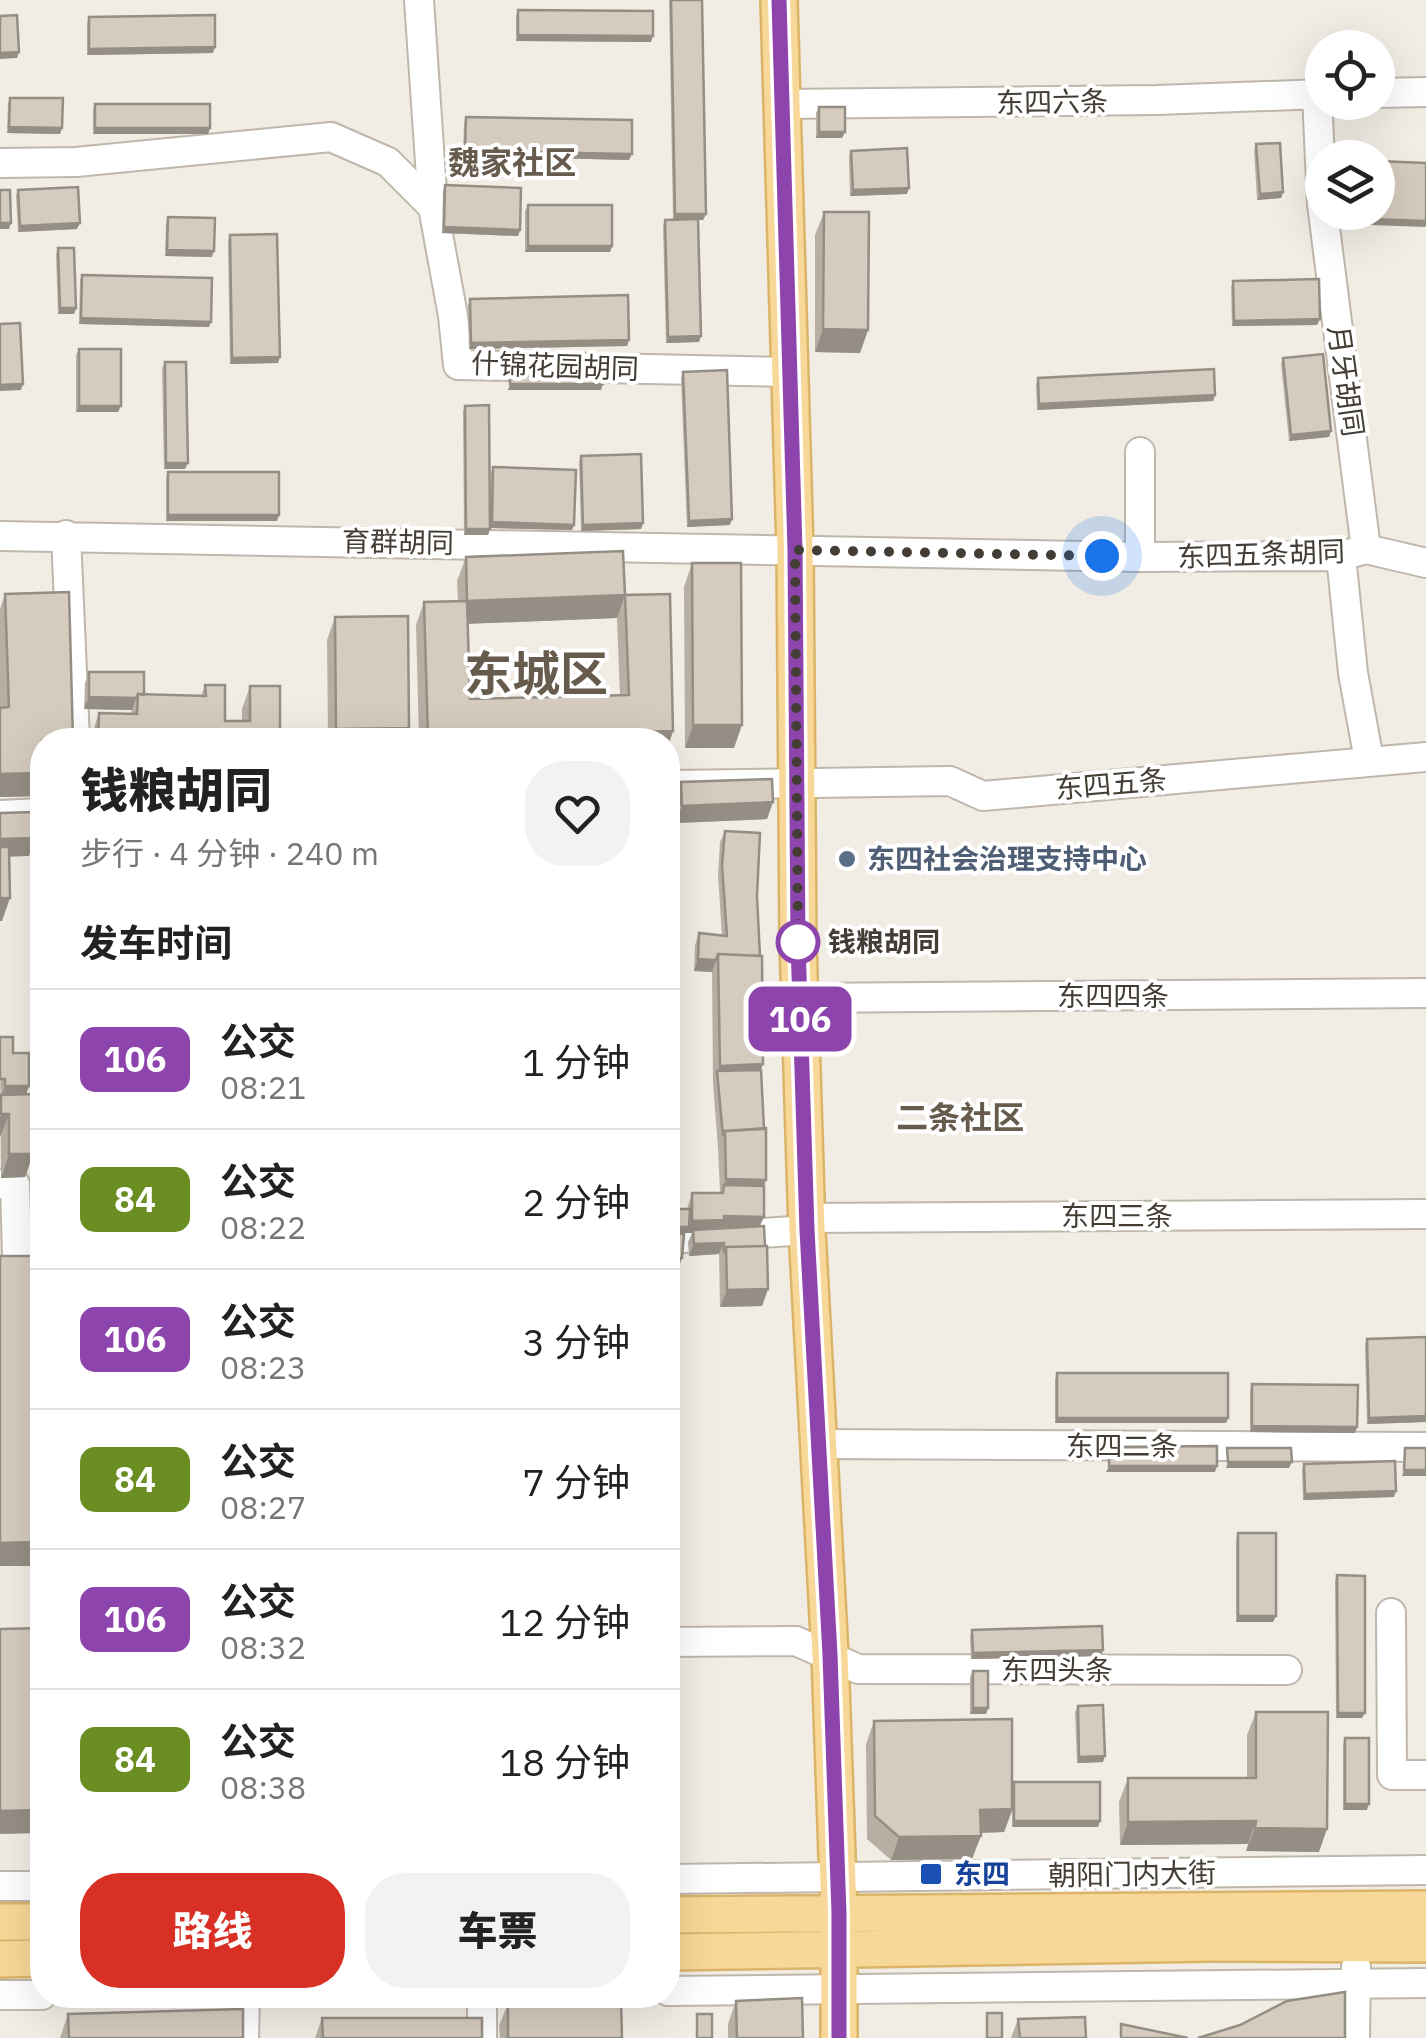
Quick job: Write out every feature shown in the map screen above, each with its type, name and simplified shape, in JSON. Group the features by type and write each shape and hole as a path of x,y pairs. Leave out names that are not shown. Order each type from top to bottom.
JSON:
{"main road":[{"path":"778,0 795,550 800,998 807,1224 830,1655 840,1950 839,2038"},
{"name":"朝阳门内大街","path":"680,1915 1426,1909"},
{"path":"0,1922 30,1922"},
{"path":"680,1952 1212,1943 1426,1944"},
{"path":"0,1959 30,1958"}],"street":[{"path":"419,0 433,207"},
{"path":"1395,93 1426,92"},
{"name":"东四六条","path":"782,104 1305,95"},
{"path":"0,163 76,162 332,137 388,162 433,207"},
{"name":"什锦花园胡同","path":"433,207 458,364 790,372"},
{"name":"月牙胡同","path":"1325,230 1353,553 1353,673 1369,760"},
{"path":"1140,452 1140,557"},
{"path":"66,535 74,728"},
{"name":"育群胡同","path":"0,536 795,550"},
{"name":"东四五条胡同","path":"795,550 1140,557 1353,553 1426,562"},
{"name":"东四五条","path":"799,781 950,781 982,796 1426,758"},
{"path":"680,785 799,781"},
{"path":"0,815 30,814"},
{"name":"东四四条","path":"800,998 1426,993"},
{"path":"0,1184 15,1184 20,1256"},
{"name":"东四三条","path":"680,1238 807,1224 1426,1214"},
{"name":"东四二条","path":"819,1444 1426,1447"},
{"path":"1391,1612 1392,1775 1426,1775"},
{"name":"东四头条","path":"680,1642 796,1641 858,1669 1287,1670"},
{"name":"朝阳门内大街","path":"680,1879 1426,1870"},
{"path":"0,1886 30,1886"},
{"path":"1356,1945 1356,2038"},
{"path":"680,1990 1426,1983"},
{"path":"0,1995 30,1994"},
{"path":"244,2038 245,2008"},
{"path":"482,2008 482,2038"}],"building":[{"path":"671,0 702,0 706,214 675,214"},
{"path":"518,10 653,11 653,36 518,35"},
{"path":"17,15 19,52 0,53 0,16"},
{"path":"215,15 215,47 89,49 89,17"},
{"path":"10,98 63,98 62,128 9,127"},
{"path":"95,104 210,104 210,128 95,128"},
{"path":"819,107 845,107 845,132 819,132"},
{"path":"466,117 632,120 632,154 465,151"},
{"path":"1280,143 1283,192 1260,194 1256,144"},
{"path":"907,148 909,188 853,190 851,151"},
{"path":"1395,162 1426,163 1426,221 1395,220"},
{"path":"445,185 521,188 520,230 444,227"},
{"path":"78,187 80,223 20,226 18,190"},
{"path":"0,190 10,190 11,223 0,223"},
{"path":"528,205 612,205 612,246 528,246"},
{"path":"824,212 869,212 868,330 823,329"},
{"path":"168,217 215,218 214,251 167,250"},
{"path":"698,219 701,336 668,337 665,220"},
{"path":"277,234 280,357 232,358 230,235"},
{"path":"58,248 74,248 76,308 60,308"},
{"path":"82,275 212,278 211,322 81,318"},
{"path":"1319,279 1320,319 1234,321 1233,281"},
{"path":"628,295 629,340 471,343 470,299"},
{"path":"20,323 23,384 0,385 0,324"},
{"path":"79,349 121,349 121,406 79,406"},
{"path":"1323,354 1331,431 1291,435 1283,358"},
{"path":"165,362 186,362 188,463 166,463"},
{"path":"1214,369 1215,395 1039,404 1038,378"},
{"path":"727,370 732,519 689,521 683,372"},
{"path":"603,375 603,384 510,384 510,376"},
{"path":"489,405 490,529 466,529 465,406"},
{"path":"641,454 643,523 583,525 581,456"},
{"path":"493,467 576,470 574,525 492,522"},
{"path":"168,472 279,472 279,515 168,515"},
{"path":"623,551 625,595 467,601 466,557"},
{"path":"692,563 741,563 742,725 693,725"},
{"path":"69,592 73,728 30,728 30,773 0,774 0,708 9,707 5,594"},
{"path":"670,594 673,728 428,728 424,602 467,601 470,699 629,695 625,595"},
{"path":"408,616 409,728 336,728 335,617"},
{"path":"89,672 144,672 144,695 89,697"},
{"path":"205,685 225,685 225,721 250,721 250,686 280,686 280,728 98,728 99,713 137,714 138,694 206,696"},
{"path":"772,779 773,802 682,806 681,782"},
{"path":"30,812 30,838 0,839 0,813"},
{"path":"725,831 760,833 760,956 718,954 716,960 698,959 699,933 727,936 722,865"},
{"path":"0,847 9,847 10,898 0,898"},
{"path":"718,954 762,956 763,1064 720,1066"},
{"path":"0,1037 13,1037 13,1053 29,1053 29,1086 5,1086 5,1079 0,1079"},
{"path":"761,1070 764,1129 725,1131 723,1136 717,1071"},
{"path":"30,1094 30,1154 9,1154 9,1114 1,1114 1,1095"},
{"path":"766,1128 766,1180 726,1179 725,1131"},
{"path":"724,1185 764,1186 764,1217 724,1216 724,1220 692,1221 692,1193 723,1193"},
{"path":"680,1209 690,1209 689,1227 680,1227"},
{"path":"764,1226 765,1246 726,1247 724,1253 724,1243 694,1244 693,1230"},
{"path":"680,1234 684,1234 682,1258"},
{"path":"767,1246 768,1289 727,1290 726,1247"},
{"path":"0,1256 30,1256 30,1542 0,1543"},
{"path":"1426,1337 1426,1416 1369,1418 1367,1339"},
{"path":"1057,1373 1228,1373 1228,1418 1057,1418"},
{"path":"1252,1384 1358,1385 1357,1427 1252,1426"},
{"path":"1217,1446 1217,1466 1109,1466 1109,1447"},
{"path":"1227,1448 1291,1448 1292,1462 1228,1462"},
{"path":"1405,1448 1426,1448 1426,1470 1404,1470"},
{"path":"1395,1461 1396,1491 1305,1494 1304,1464"},
{"path":"1238,1533 1276,1533 1276,1616 1238,1616"},
{"path":"1337,1575 1365,1576 1365,1713 1338,1713"},
{"path":"1102,1626 1103,1650 973,1653 972,1630"},
{"path":"30,1628 30,1810 0,1811 0,1629"},
{"path":"973,1671 988,1671 988,1708 973,1708"},
{"path":"1103,1705 1105,1756 1079,1757 1078,1706"},
{"path":"1256,1712 1328,1712 1327,1829 1255,1828 1256,1821 1128,1822 1128,1778 1256,1778"},
{"path":"1012,1719 1012,1809 980,1810 981,1836 899,1837 875,1816 874,1721"},
{"path":"1345,1738 1369,1738 1369,1804 1345,1804"},
{"path":"1014,1782 1100,1782 1100,1821 1014,1821"},
{"path":"1345,1992 1345,2038 1198,2038 1240,2025 1287,2001"},
{"path":"802,1998 803,2038 737,2038 736,2001"},
{"path":"508,2008 621,2008 622,2038 508,2038"},
{"path":"243,2009 243,2038 69,2038 68,2014"},
{"path":"987,2013 1002,2013 1002,2038 987,2038"},
{"path":"697,2014 712,2014 712,2038 697,2038"},
{"path":"1085,2017 1086,2038 1020,2038 1018,2019"},
{"path":"322,2018 482,2018 482,2038 323,2038"},
{"path":"1121,2024 1188,2038 1121,2038"}],"bus line":[{"name":"106","path":"779,0 795,550 798,942 807,1230 830,1655 839,2038"}],"place":[{"name":"东四社会治理支持中心","path":"847,859"},
{"name":"钱粮胡同","path":"798,942"},
{"name":"东四","path":"931,1874"}],"district":[{"name":"魏家社区","path":"512,163"},
{"name":"东城区","path":"536,674"},
{"name":"二条社区","path":"960,1118"}],"route":[{"path":"798,942 795,550 1102,556"}]}
